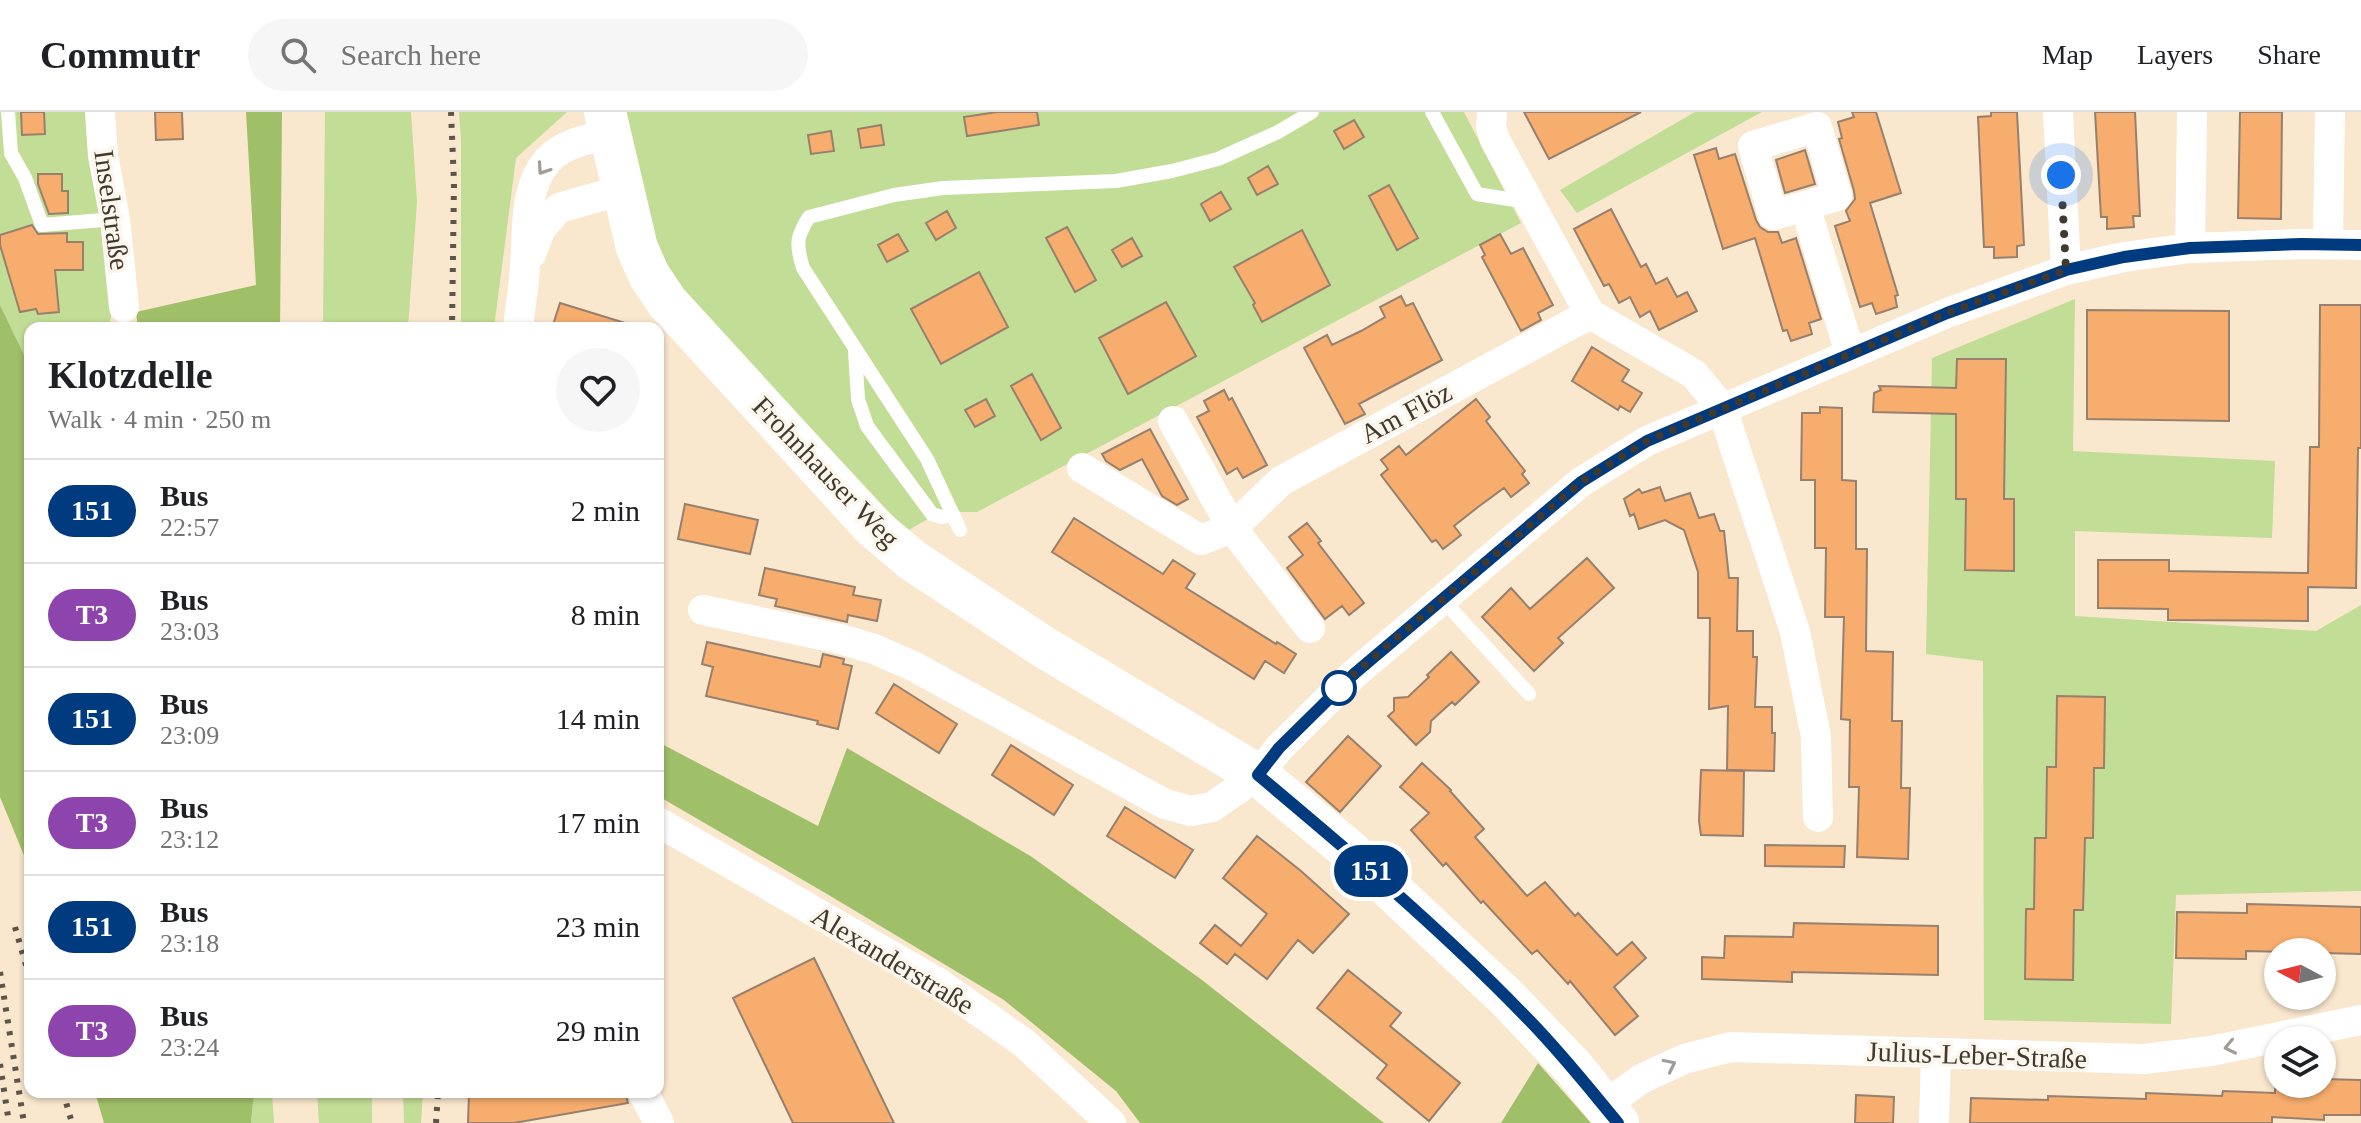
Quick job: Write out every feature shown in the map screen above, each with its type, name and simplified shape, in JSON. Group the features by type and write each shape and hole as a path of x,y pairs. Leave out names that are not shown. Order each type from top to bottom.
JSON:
{"main road":[{"name":"Frohnhauser Weg","path":"607,123 637,248 649,275 667,302 873,527 912,560 1042,646 1258,775 1351,852 1506,997 1574,1068 1611,1115"}],"street":[{"name":"Inselstraße","path":"100,112 124,307"},
{"path":"1492,112 1491,127 1495,140 1590,314 1694,374 1722,408 1795,632 1816,737 1818,817"},
{"path":"2058,112 2066,270"},
{"path":"2190,248 2192,112"},
{"path":"2328,244 2330,112"},
{"path":"519,322 529,201 537,175 550,158 607,123"},
{"path":"525,271 541,228 559,208 622,190"},
{"path":"1805,206 1850,353"},
{"path":"703,610 874,649 913,666 1165,804 1191,811 1212,807 1258,775 1279,748 1354,674 1581,482 1647,441 1947,313 2066,270 2124,257 2190,248 2361,245"},
{"name":"Am Flöz","path":"1232,528 1281,481 1590,314"},
{"path":"1173,421 1232,528 1310,628"},
{"path":"1082,468 1201,540 1232,528"},
{"name":"Alexanderstraße","path":"664,825 937,982 1024,1043 1111,1123"},
{"name":"Julius-Leber-Straße","path":"1611,1115 1641,1079 1684,1059 1731,1047 2144,1059 2211,1051 2361,1020"},
{"path":"1934,1123 1936,1054"},
{"path":"646,1098 659,1123"}],"lane":[{"path":"8,112 11,153 25,178 42,225 115,219"},
{"path":"960,530 927,459 803,268 797,252 799,233 809,217 894,195 943,188 1116,181 1172,171 1218,159 1278,132 1312,112"},
{"path":"1432,112 1477,194 1530,203"},
{"path":"855,348 858,399 867,426 932,514 942,517 953,514"},
{"path":"1442,599 1529,694"}],"green space":[{"path":"0,112 91,112 114,300 110,322 24,322 24,355 0,305"},
{"path":"246,112 282,112 280,322 137,322 136,312 256,285"},
{"path":"325,112 411,112 417,202 408,322 323,322"},
{"path":"459,112 567,112 516,158 495,322 461,322"},
{"path":"617,112 1464,112 1521,223 977,512 940,512 907,531 686,296 645,233"},
{"path":"1695,112 1762,112 1577,213 1560,190"},
{"path":"2075,299 2073,451 2275,461 2272,538 2075,531 2075,616 2316,631 2361,605 2361,891 2176,895 2171,1024 1984,1020 1983,661 1926,654 1932,358"},
{"path":"0,305 24,355 24,855 0,797"},
{"path":"664,745 818,826 847,748 1032,857 1202,980 1384,1123 1140,1123 1116,1091 1004,1000 664,799"},
{"path":"1538,1063 1591,1123 1501,1123"},
{"path":"97,1098 253,1098 251,1123 104,1123"},
{"path":"253,1098 272,1098 274,1123 251,1123"},
{"path":"317,1098 372,1098 372,1123 319,1123"},
{"path":"403,1098 423,1098 421,1123 404,1123"}],"building":[{"path":"21,112 44,112 45,134 22,135"},
{"path":"155,112 182,112 183,139 156,140"},
{"path":"997,112 1037,112 1039,125 967,136 964,117"},
{"path":"1524,112 1641,112 1549,159"},
{"path":"1852,112 1876,112 1901,193 1870,203 1898,295 1895,296 1897,307 1876,314 1872,303 1860,307 1835,226 1850,221 1846,211 1855,199 1839,139 1842,138 1838,122 1854,117"},
{"path":"1991,112 2017,112 2024,245 2017,246 2017,257 1994,258 1994,247 1984,247 1978,117 1991,116"},
{"path":"2095,112 2135,112 2140,216 2133,216 2134,227 2107,229 2107,217 2101,217"},
{"path":"2240,112 2282,112 2281,219 2238,218"},
{"path":"1354,120 1364,137 1344,149 1334,131"},
{"path":"881,125 884,145 861,148 858,129"},
{"path":"831,131 834,151 811,154 808,135"},
{"path":"1716,148 1719,159 1735,154 1760,227 1768,232 1778,232 1782,243 1796,238 1821,319 1809,323 1812,334 1791,341 1787,330 1783,331 1755,238 1723,249 1694,155"},
{"path":"1805,150 1815,184 1785,193 1776,160"},
{"path":"1268,166 1278,184 1257,195 1248,178"},
{"path":"38,174 62,174 62,191 68,191 68,213 49,214 38,184"},
{"path":"1389,185 1418,238 1397,250 1369,196"},
{"path":"1221,192 1231,209 1210,221 1201,204"},
{"path":"1611,209 1641,267 1646,264 1656,284 1667,278 1677,297 1687,292 1697,311 1659,330 1650,311 1640,317 1630,297 1619,303 1609,284 1604,286 1574,229"},
{"path":"947,211 956,228 936,240 926,223"},
{"path":"32,225 38,234 67,233 67,242 83,242 83,270 55,270 59,312 38,314 36,309 20,312 0,245 0,235"},
{"path":"1067,227 1096,280 1075,292 1046,238"},
{"path":"1302,230 1330,285 1262,322 1234,267"},
{"path":"898,234 908,251 887,262 878,245"},
{"path":"1500,234 1511,254 1523,248 1553,305 1538,313 1541,320 1521,331 1482,257 1485,255 1480,245"},
{"path":"1132,238 1142,256 1122,267 1112,250"},
{"path":"979,272 1008,327 941,364 911,309"},
{"path":"1401,296 1406,306 1413,303 1442,360 1359,404 1365,414 1345,424 1304,348 1327,335 1332,345 1361,331 1385,317 1380,307"},
{"path":"1166,302 1196,356 1128,394 1099,338"},
{"path":"560,303 622,322 554,322"},
{"path":"2320,305 2361,305 2361,448 2358,448 2356,588 2308,587 2308,621 2168,620 2168,609 2098,608 2098,560 2169,560 2169,571 2308,573 2310,447 2319,447"},
{"path":"2087,310 2229,311 2229,421 2087,419"},
{"path":"1592,347 1629,370 1622,381 1642,393 1630,412 1620,406 1618,410 1572,381"},
{"path":"1957,359 2006,359 2004,499 2014,499 2014,571 1965,570 1966,499 1956,499 1956,414 1873,412 1874,393 1881,390 1879,386 1956,388"},
{"path":"1032,374 1061,428 1041,440 1011,386"},
{"path":"1224,390 1229,400 1232,398 1267,465 1243,478 1237,468 1227,474 1197,417 1209,411 1204,401"},
{"path":"986,399 995,416 975,427 965,410"},
{"path":"1476,399 1490,417 1486,421 1525,471 1522,474 1529,483 1511,497 1504,488 1478,507 1454,526 1461,535 1443,549 1436,540 1432,542 1381,475 1388,469 1381,460 1399,446 1406,455"},
{"path":"1820,407 1842,408 1842,480 1856,481 1856,549 1867,549 1866,651 1893,652 1892,721 1902,721 1901,788 1910,788 1908,859 1857,857 1859,787 1849,787 1850,720 1841,719 1844,617 1825,617 1826,548 1815,548 1815,480 1801,480 1802,413 1820,413"},
{"path":"1150,429 1188,499 1177,505 1162,496 1142,459 1120,470 1106,461 1102,454"},
{"path":"1660,487 1665,501 1690,493 1699,518 1714,514 1720,531 1724,531 1729,578 1738,578 1737,631 1753,631 1753,657 1757,657 1755,707 1772,707 1774,771 1727,770 1728,706 1709,709 1710,618 1698,618 1698,572 1684,530 1665,520 1639,529 1624,499 1639,489 1642,493"},
{"path":"685,504 758,520 750,554 678,539"},
{"path":"1074,518 1163,574 1173,560 1195,574 1186,588 1296,654 1284,673 1265,661 1254,679 1052,552"},
{"path":"1307,523 1321,541 1318,543 1364,603 1349,615 1342,606 1325,619 1287,568 1303,555 1289,537"},
{"path":"1587,558 1614,588 1558,638 1563,643 1534,671 1482,617 1511,588 1530,609"},
{"path":"765,568 855,587 853,595 881,600 877,621 848,615 847,622 775,606 777,599 759,595"},
{"path":"707,642 820,667 823,654 844,659 843,664 852,666 838,729 817,724 818,721 706,696 713,667 702,664"},
{"path":"1451,652 1479,682 1455,705 1452,702 1431,721 1430,732 1416,745 1388,716 1394,711 1394,698 1408,697"},
{"path":"894,684 957,724 939,753 876,713"},
{"path":"2057,696 2105,697 2104,768 2094,768 2093,838 2085,838 2083,910 2074,910 2073,980 2025,979 2026,909 2034,909 2035,838 2046,838 2047,767 2056,767"},
{"path":"1348,736 1381,766 1340,812 1306,782"},
{"path":"1011,745 1073,785 1054,815 992,775"},
{"path":"1422,763 1451,790 1484,829 1475,837 1527,896 1545,882 1575,916 1578,913 1617,955 1632,942 1646,958 1614,987 1638,1016 1615,1035 1570,981 1568,984 1537,950 1532,954 1411,830 1429,813 1400,787"},
{"path":"1701,770 1744,771 1743,836 1701,835"},
{"path":"1125,807 1193,850 1175,878 1107,836"},
{"path":"1257,836 1349,914 1313,953 1298,940 1267,979 1235,954 1227,964 1200,943 1215,925 1241,946 1267,914 1223,878"},
{"path":"1765,845 1845,846 1844,867 1765,866"},
{"path":"2247,904 2361,907 2361,954 2336,953 2336,938 2264,938 2264,951 2246,951 2246,959 2176,958 2177,912 2247,913"},
{"path":"1794,923 1938,926 1938,975 1792,972 1792,982 1702,979 1702,957 1724,958 1725,936 1793,937"},
{"path":"814,958 894,1123 793,1123 733,998"},
{"path":"1348,970 1401,1013 1390,1026 1460,1083 1429,1121 1377,1078 1387,1065 1317,1008"},
{"path":"2336,1079 2361,1080 2361,1115 2324,1115 2324,1120 2272,1117 2272,1123 1970,1123 1971,1098 2048,1100 2048,1096 2146,1099 2146,1093 2222,1096 2223,1091 2264,1093 2264,1098 2336,1098"},
{"path":"1856,1095 1894,1097 1893,1123 1855,1123"},
{"path":"469,1098 627,1098 628,1103 514,1123 468,1123"}],"railway":[{"path":"451,112 454,183 452,322"},
{"path":"15,927 24,958"},
{"path":"0,972 24,1123"},
{"path":"0,1064 9,1123"},
{"path":"65,1098 72,1123"},
{"path":"436,1123 438,1098"}],"bus line":[{"name":"151","path":"1618,1123 1574,1068 1506,997 1351,852 1258,775 1279,748 1354,674 1581,482 1647,441 1947,313 2066,270 2124,257 2190,248 2361,245"}],"route":[{"path":"1339,688 1336,691 1581,482 1647,441 1947,313 2066,270 2061,175"}]}
